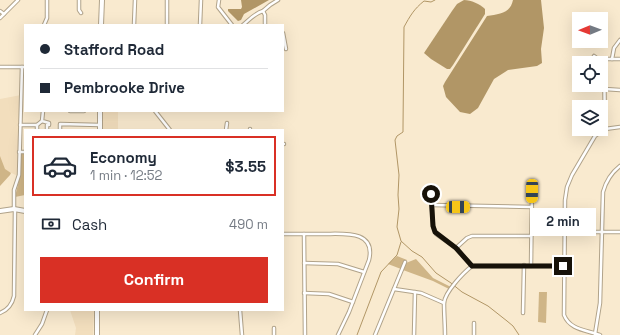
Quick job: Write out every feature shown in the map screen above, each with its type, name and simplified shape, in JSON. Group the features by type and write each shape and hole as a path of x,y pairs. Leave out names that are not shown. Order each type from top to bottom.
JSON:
{"main road":[{"path":"101,24 102,0"},
{"path":"100,112 100,128"},
{"path":"0,211 24,211"},
{"path":"97,311 97,335"}],"street":[{"path":"0,18 18,0"},
{"path":"44,24 47,18 47,0"},
{"path":"79,0 79,10 81,12"},
{"path":"134,24 135,0"},
{"path":"167,24 168,0"},
{"path":"200,24 201,0"},
{"path":"219,0 218,7 231,24"},
{"path":"244,24 278,0"},
{"path":"0,11 4,14"},
{"path":"263,11 265,15 265,24"},
{"path":"284,38 286,49"},
{"path":"612,59 614,48 620,40"},
{"path":"608,59 620,59"},
{"path":"0,67 23,67 19,175 14,194 14,296 6,311 0,313"},
{"path":"608,89 620,90"},
{"path":"20,125 37,125 42,121 43,112"},
{"path":"156,112 169,129"},
{"path":"42,121 49,123 47,125 47,129"},
{"path":"226,129 227,123"},
{"path":"60,129 60,124 100,128"},
{"path":"608,129 620,127"},
{"path":"595,136 590,142 568,183 565,200 563,308 565,318 575,328 600,335"},
{"path":"19,152 24,152"},
{"path":"595,334 599,307 602,197 604,187 610,176 620,166"},
{"path":"431,189 433,226 435,232 456,248 472,266"},
{"path":"531,266 532,191"},
{"path":"432,205 532,207"},
{"path":"564,232 620,232"},
{"path":"284,234 352,234 360,237 367,243 370,252 364,272 353,302 338,335"},
{"path":"304,234 305,335"},
{"path":"456,248 464,240 472,236 531,236"},
{"path":"375,335 405,262"},
{"path":"304,263 338,264 364,272"},
{"path":"523,313 524,265"},
{"path":"445,335 444,303 448,293 454,285 472,266 563,266"},
{"path":"394,289 415,292 444,303"},
{"path":"414,335 415,292"},
{"path":"304,293 329,294 353,302"},
{"path":"35,335 42,324 47,311"},
{"path":"240,311 242,335"},
{"path":"474,323 474,335"},
{"path":"274,328 274,335"}],"shaded area":[{"path":"241,0 269,0 244,14 241,20 238,21 228,11 228,9 241,9"},
{"path":"464,0 481,5 485,9 485,14 453,65 450,69 447,69 424,53 457,4"},
{"path":"513,0 541,0 544,28 541,49 542,63 537,66 508,70 494,79 478,108 470,114 460,112 446,97 443,86 487,16 500,14 507,11 512,5"},
{"path":"21,95 18,176 5,170 0,172 0,99"},
{"path":"100,112 118,112 118,129 100,129"},
{"path":"21,154 24,154 24,195 15,197 20,176"},
{"path":"0,156 5,169 11,173 0,186"},
{"path":"397,256 407,260 404,262 401,269 388,264"},
{"path":"416,259 433,278 451,287 449,289 433,281 403,270 406,263"},
{"path":"539,292 547,292 546,323 538,322"},
{"path":"70,311 94,311 93,335 75,335 76,328"}],"waterway":[{"path":"435,0 431,2 424,1 412,13 404,27 403,132 397,136 395,140 399,175 399,209 397,227 401,241 412,251 422,257 436,273 462,292 488,306 513,326 519,335"},
{"path":"357,335 381,272 397,255 401,242"}],"route":[{"path":"431,194 433,226 436,234 462,253 472,266 563,266"}]}
